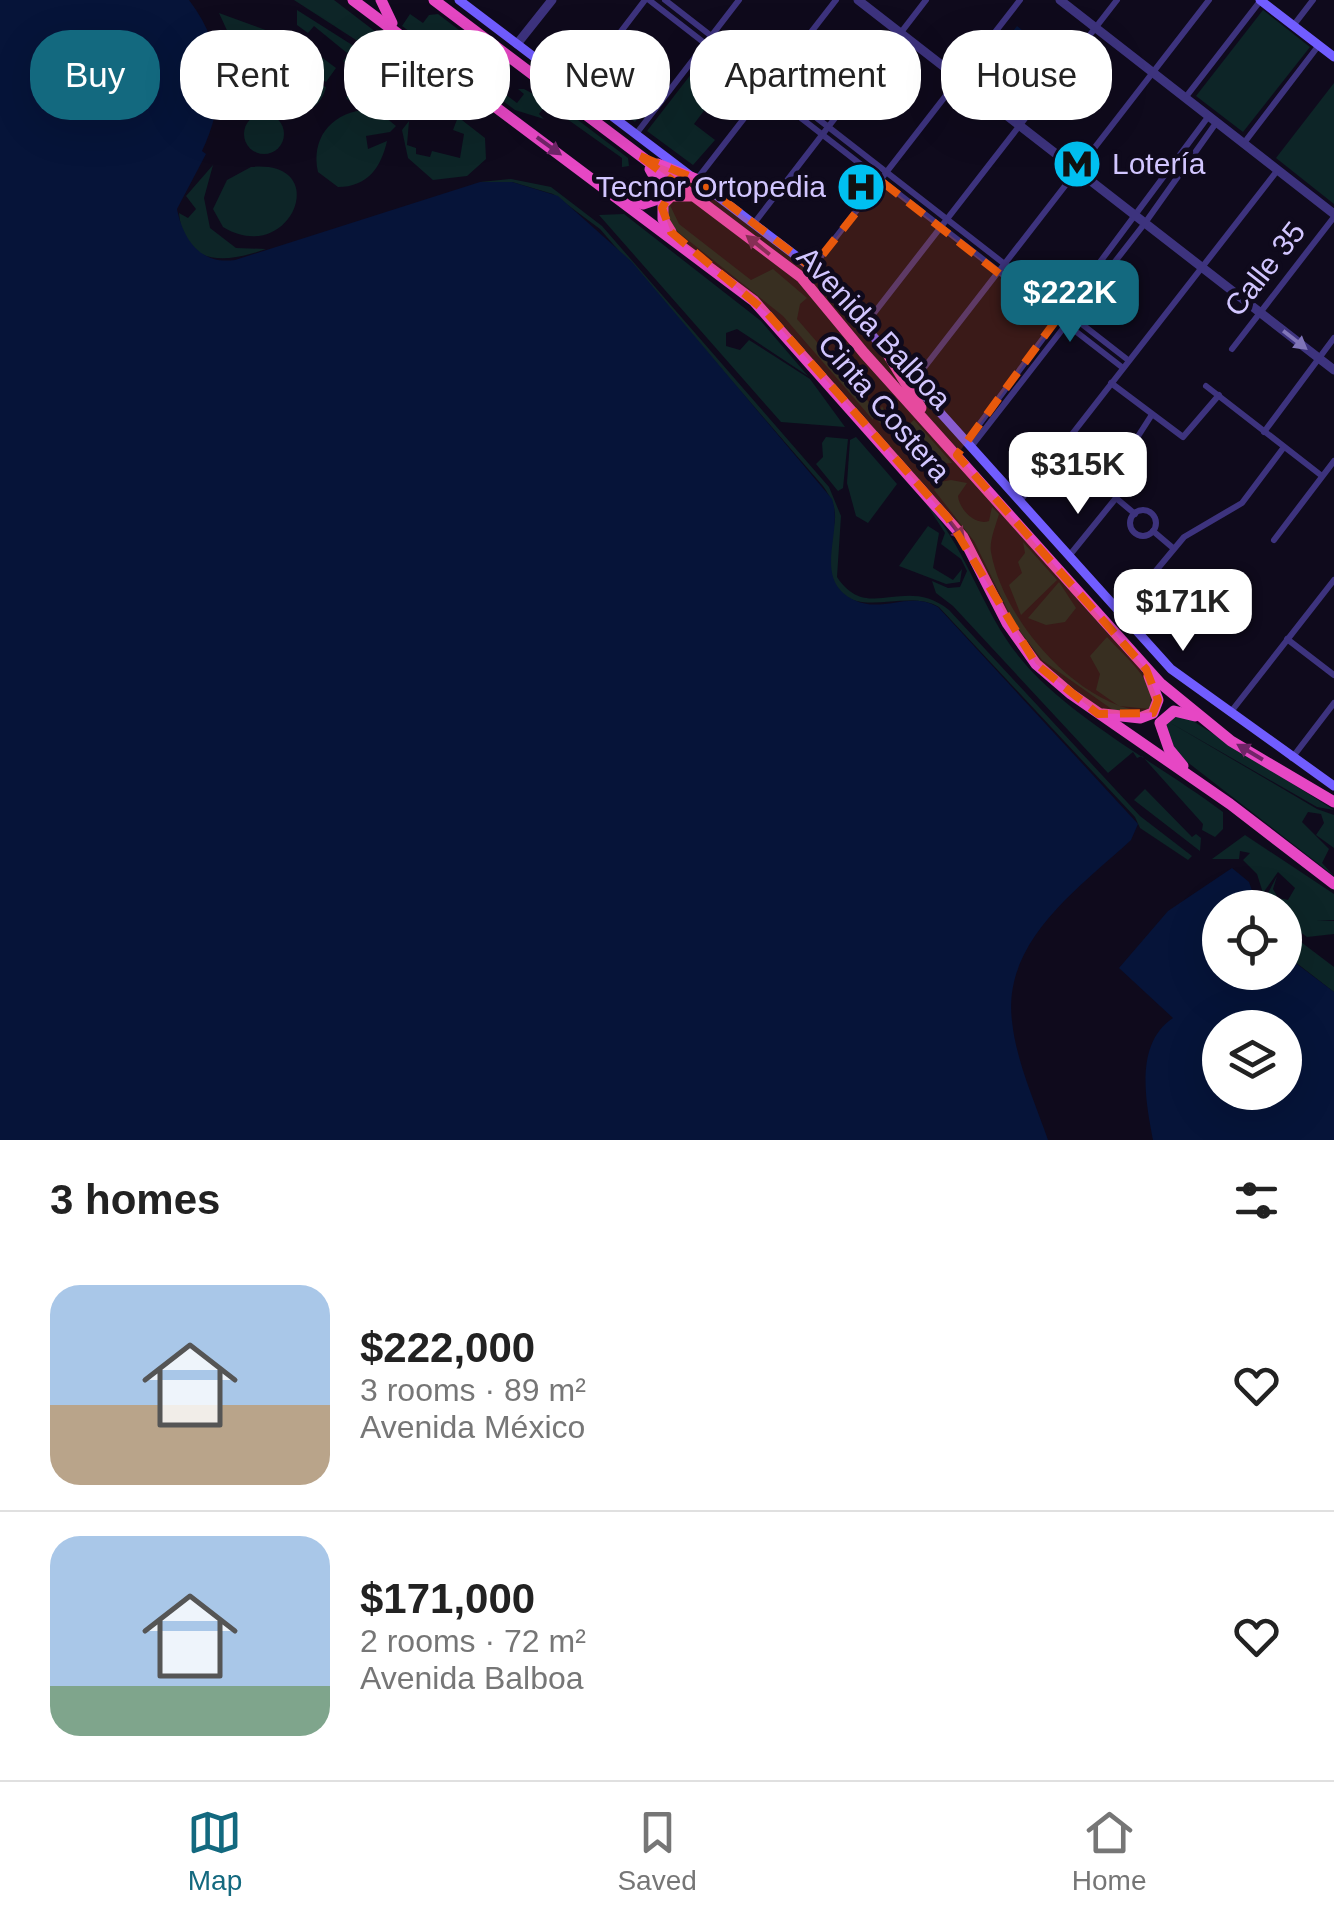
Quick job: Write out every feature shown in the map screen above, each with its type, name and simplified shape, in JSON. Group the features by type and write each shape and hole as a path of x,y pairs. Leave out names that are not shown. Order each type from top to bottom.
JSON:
{"highway":[{"name":"Cinta Costera","path":"353,0 395,30"},
{"path":"381,0 388,18 399,30"},
{"name":"Avenida Balboa","path":"434,0 801,277 1146,669 1199,718 1334,802"},
{"name":"Cinta Costera","path":"510,116 754,301 964,537 1020,644 1053,681 1196,780 1334,884"},
{"path":"640,156 696,180"},
{"path":"617,196 644,204 657,197 658,180 640,156"},
{"path":"681,244 663,219 662,208 672,196 694,196"},
{"path":"886,351 934,428"},
{"path":"1098,714 1140,718 1153,713 1158,700 1146,669"},
{"path":"1196,780 1169,749 1160,724 1174,711 1199,718"}],"main road":[{"name":"Avenida Balboa","path":"459,0 530,53"},
{"path":"1260,0 1334,57"},
{"name":"Avenida Balboa","path":"618,120 812,268 1119,615 1192,689 1334,786"}],"street":[{"path":"518,44 552,0"},
{"path":"623,30 647,0 693,30"},
{"path":"665,0 697,30"},
{"path":"716,30 738,0"},
{"path":"813,30 836,0"},
{"path":"858,0 897,30"},
{"path":"903,30 926,0"},
{"path":"997,30 1020,0"},
{"path":"1060,0 1334,215"},
{"path":"864,326 1117,0"},
{"path":"914,382 1210,0"},
{"path":"1185,98 1260,0"},
{"path":"1293,26 1313,0"},
{"path":"1243,144 1319,45"},
{"path":"921,48 941,64"},
{"path":"636,134 690,64"},
{"path":"812,268 941,103"},
{"path":"696,180 742,120"},
{"path":"805,120 1061,321 1126,364"},
{"path":"821,120 1126,364"},
{"path":"754,222 834,120"},
{"path":"1012,120 1334,370"},
{"path":"968,445 1212,120"},
{"path":"1020,502 1277,171"},
{"name":"Calle 35","path":"1232,349 1334,215"},
{"path":"1264,432 1334,338"},
{"path":"1111,383 1183,438 1218,395"},
{"path":"1206,386 1322,476"},
{"path":"1068,558 1116,498 1136,441 1151,416"},
{"path":"1119,615 1173,548 1242,502 1284,447"},
{"path":"1274,540 1334,461"},
{"path":"1116,498 1135,514 1150,512 1156,523 1153,531 1144,536 1134,531 1135,514"},
{"path":"1153,531 1173,548"},
{"path":"1229,715 1334,580"},
{"path":"1287,639 1334,675"},
{"path":"1292,758 1334,703"}],"highlighted area":[{"path":"640,156 696,179 812,268 881,181 1057,319 957,455 1146,669 1158,700 1153,713 1098,714 1036,664 948,518 766,312 671,232 662,208 676,183"}],"green space":[{"path":"294,0 334,0 373,30 344,32"},
{"path":"297,10 344,40 344,51 324,30 314,26 304,30 297,25"},
{"path":"1263,10 1310,47 1243,132 1196,96"},
{"path":"219,13 266,30 227,30"},
{"path":"410,14 423,23 429,15 438,14 459,30 407,30 402,26"},
{"path":"324,59 336,68 324,81"},
{"path":"690,76 690,120 697,120 694,124 715,140 693,165 647,131 656,120 670,120 670,101"},
{"path":"1334,83 1334,204 1276,158"},
{"path":"518,89 530,92 530,115 510,106 510,98 517,103 524,94"},
{"path":"340,117 389,120 396,126 390,132 366,136 368,149 387,141 371,174 357,184 338,187 318,172 317,150 325,131"},
{"path":"250,120 278,120 284,134 278,148 264,154 250,148 244,134"},
{"path":"457,120 462,120 485,138 486,159 467,176 433,180 408,158 402,130 409,121 407,145 416,148 416,154 430,157 432,151 460,158 464,134 453,130"},
{"path":"568,120 578,120 628,158 629,166 622,167 622,158"},
{"path":"213,165 204,198 210,228 236,248 266,249 223,258 210,257 189,244 179,213 188,218 196,209 186,196"},
{"path":"251,167 277,169 291,179 297,193 294,209 283,224 267,234 247,236 223,227 213,209 227,180"},
{"path":"511,179 551,187 602,226 829,487 841,516 837,577 849,590 874,599 917,596 949,610 1140,816 1192,856 1188,860 1140,828 1135,817 939,607 924,602 858,601 844,595 835,583 829,562 835,517 823,486 600,229 553,194 512,182 480,182"},
{"path":"669,203 679,224 751,280 773,269 807,298 800,304 797,319 874,408 873,420 783,316 678,232 667,217"},
{"path":"624,214 761,321 808,376 737,329 726,333 726,346 740,350 749,340 810,379 845,427 781,422 599,215"},
{"path":"882,406 897,435 914,420 952,463 936,464 925,454 903,446 876,419"},
{"path":"826,437 848,439 843,488 838,491 816,464 823,457 822,443"},
{"path":"856,437 897,484 868,523 856,516 847,483 850,440"},
{"path":"940,482 967,483 958,496 973,519 989,521 992,507 999,514 991,548 998,578 1027,631 1048,656 1096,694 1148,712 1113,710 1042,660 1014,623 974,541 934,490"},
{"path":"925,502 953,540 995,621 1021,659 1064,701 1141,756 1137,758 1133,752 1108,773 953,606 936,593 932,581 948,588 960,587 967,571 961,559 941,544 945,533"},
{"path":"928,526 939,533 933,568 953,580 962,569 960,582 946,584 899,566"},
{"path":"1023,542 1057,580 1021,615 1009,585 1022,573 1018,562 1025,553"},
{"path":"1059,582 1076,608 1065,622 1046,625 1028,618"},
{"path":"1107,637 1144,679 1150,709 1119,706 1096,690 1100,674 1090,656"},
{"path":"1185,716 1334,810 1317,807 1169,722 1317,809 1334,815 1334,848 1316,835 1324,823 1321,814 1308,812 1302,822 1329,849 1322,863 1334,876 1177,754 1165,726 1170,717"},
{"path":"1144,758 1223,812 1223,829 1215,837 1202,830 1203,824"},
{"path":"1145,789 1192,837 1196,834 1201,838 1200,851 1134,800"},
{"path":"1245,835 1334,894 1334,920 1317,921 1334,921 1334,934 1307,937 1302,933 1302,890 1294,890 1278,872 1262,890 1257,874 1243,860 1250,853 1240,851 1239,859 1212,859"},
{"path":"1302,943 1334,967 1334,992 1302,967"}],"water":[{"path":"0,0 189,0 207,30 180,30 180,120 213,120 202,151 206,154 177,209 189,240 212,258 235,260 480,182 512,182 558,196 632,262 832,499 835,512 831,568 841,591 865,604 917,601 938,607 1138,824 1131,840 1048,918 1019,966 1012,992 1014,1036 1048,1140 0,1140"},
{"path":"1232,868 1249,882 1252,890 1202,890 1202,990 1302,990 1302,968 1334,992 1334,1140 1153,1140 1147,1107 1148,1057 1161,1029 1173,1018 1119,968 1168,911"}],"place":[{"name":"Lotería","path":"1077,164"},
{"name":"Tecnor Ortopedia","path":"861,187"}]}
